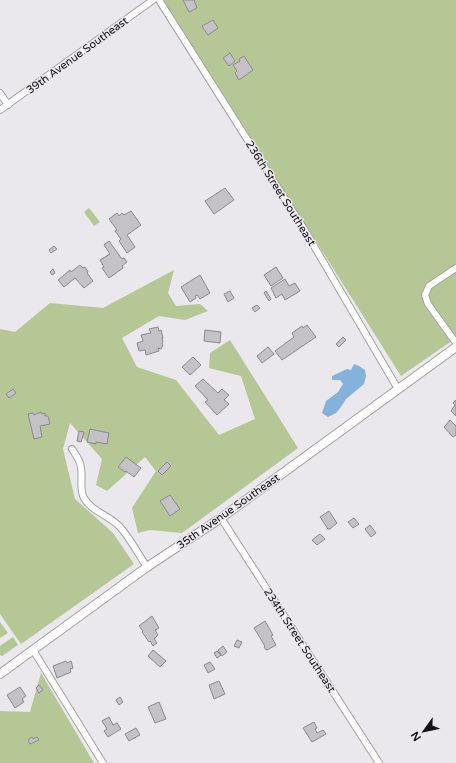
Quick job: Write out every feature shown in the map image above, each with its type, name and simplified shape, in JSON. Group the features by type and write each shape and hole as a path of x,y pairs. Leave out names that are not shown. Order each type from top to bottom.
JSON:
{"street":[{"name":"39th Avenue Southeast","path":"0,110 153,0"},
{"name":"236th Street Southeast","path":"159,0 304,229 398,389"},
{"path":"0,93 8,105"},
{"path":"456,268 429,286 425,295 428,304 456,343"},
{"name":"35th Avenue Southeast","path":"0,674 148,567 221,518 456,347"},
{"path":"72,449 81,466 81,487 83,497 88,504 120,527 148,567"},
{"name":"234th Street Southeast","path":"221,518 379,763"},
{"path":"33,650 102,763"}],"green space":[{"path":"159,0 456,0 456,338 401,376 307,227 304,229"},
{"path":"89,208 100,222 94,226 84,212"},
{"path":"174,270 168,293 176,306 200,304 208,311 185,320 159,316 122,338 137,367 176,380 219,435 255,419 241,376 209,368 210,353 230,340 298,448 182,533 150,530 138,533 132,508 156,471 145,457 107,491 96,485 102,459 70,423 63,449 75,499 113,533 134,564 21,644 0,614 0,329 15,332 50,303 103,308"},
{"path":"0,622 8,633 0,638"},
{"path":"13,637 18,645 2,656 0,655 0,646"},
{"path":"41,673 94,763 0,763 0,711 30,712"}],"water":[{"path":"354,364 365,370 366,376 364,384 346,399 336,413 328,417 322,413 326,401 338,392 343,384 340,380 332,380 332,376 347,369 351,370"}],"building":[{"path":"183,0 194,0 197,8 189,12"},
{"path":"213,20 218,28 208,35 202,26"},
{"path":"230,53 235,61 229,66 223,58"},
{"path":"244,56 253,70 239,80 235,73 237,71 233,65 240,61 239,59"},
{"path":"225,188 234,200 214,214 205,201"},
{"path":"131,211 141,225 127,235 135,247 127,253 119,241 121,239 115,231 117,230 109,219 117,213 119,216 122,213 124,215"},
{"path":"109,241 122,259 124,258 127,262 122,266 123,268 109,278 102,268 104,267 100,260 110,254 104,245"},
{"path":"54,246 57,249 51,253 49,250"},
{"path":"80,265 83,268 85,267 88,272 87,273 93,281 84,288 75,278 64,287 58,280 70,270 71,272"},
{"path":"276,267 283,278 271,286 264,275"},
{"path":"53,269 55,273 52,275 50,272"},
{"path":"200,275 210,293 200,299 197,295 195,296 196,298 190,302 181,287"},
{"path":"285,279 289,286 295,283 300,291 285,300 282,294 276,298 271,288"},
{"path":"230,291 234,298 228,302 224,294"},
{"path":"266,291 271,299 269,301 264,293"},
{"path":"257,305 260,308 255,312 252,308"},
{"path":"307,325 316,337 282,360 275,351 294,337 292,333 302,326 303,328"},
{"path":"158,327 159,331 161,330 163,338 163,345 161,349 158,348 159,351 146,355 145,350 139,351 137,343 143,341 141,335 151,333 149,329"},
{"path":"205,330 221,332 220,343 204,341"},
{"path":"343,337 346,340 339,347 336,344"},
{"path":"268,347 274,354 262,363 257,356"},
{"path":"193,357 201,365 190,375 182,367"},
{"path":"203,379 218,393 222,389 229,395 224,400 229,404 217,415 205,402 208,400 195,386"},
{"path":"13,389 16,393 9,398 6,394"},
{"path":"456,400 456,416 451,411 455,405 453,403"},
{"path":"41,412 42,414 45,413 45,416 48,416 50,424 40,426 42,437 34,439 28,414 33,413 34,415"},
{"path":"450,420 456,426 456,435 453,437 444,427"},
{"path":"90,429 109,433 107,444 87,442"},
{"path":"79,431 84,432 81,442 77,441"},
{"path":"126,457 141,468 134,477 118,467"},
{"path":"167,462 171,466 162,475 158,471"},
{"path":"170,495 180,509 170,516 160,501"},
{"path":"329,511 337,523 328,529 320,517"},
{"path":"354,518 359,524 353,528 348,522"},
{"path":"370,525 376,533 371,537 365,529"},
{"path":"320,534 325,539 317,545 312,540"},
{"path":"152,616 159,628 155,630 158,635 154,639 157,643 153,646 139,626"},
{"path":"265,621 273,635 271,636 276,645 267,650 254,628"},
{"path":"237,640 242,642 239,648 234,646"},
{"path":"223,646 227,652 222,656 218,650"},
{"path":"153,650 166,661 160,667 148,656"},
{"path":"217,651 221,655 217,658 214,653"},
{"path":"66,661 67,663 71,661 73,668 70,669 71,672 57,678 53,666"},
{"path":"210,662 215,669 208,673 204,665"},
{"path":"219,681 225,694 214,699 209,685"},
{"path":"39,685 43,690 39,693 36,688"},
{"path":"20,687 26,696 22,699 24,702 15,708 7,695"},
{"path":"120,697 123,702 119,705 116,700"},
{"path":"159,702 166,719 155,723 148,707"},
{"path":"109,717 113,725 117,723 121,729 108,737 104,731 107,729 102,721"},
{"path":"314,722 317,728 315,729 317,733 323,730 326,734 312,742 303,728"},
{"path":"136,728 140,735 129,741 125,734"},
{"path":"32,737 33,739 37,737 39,740 30,744 28,740"}]}
